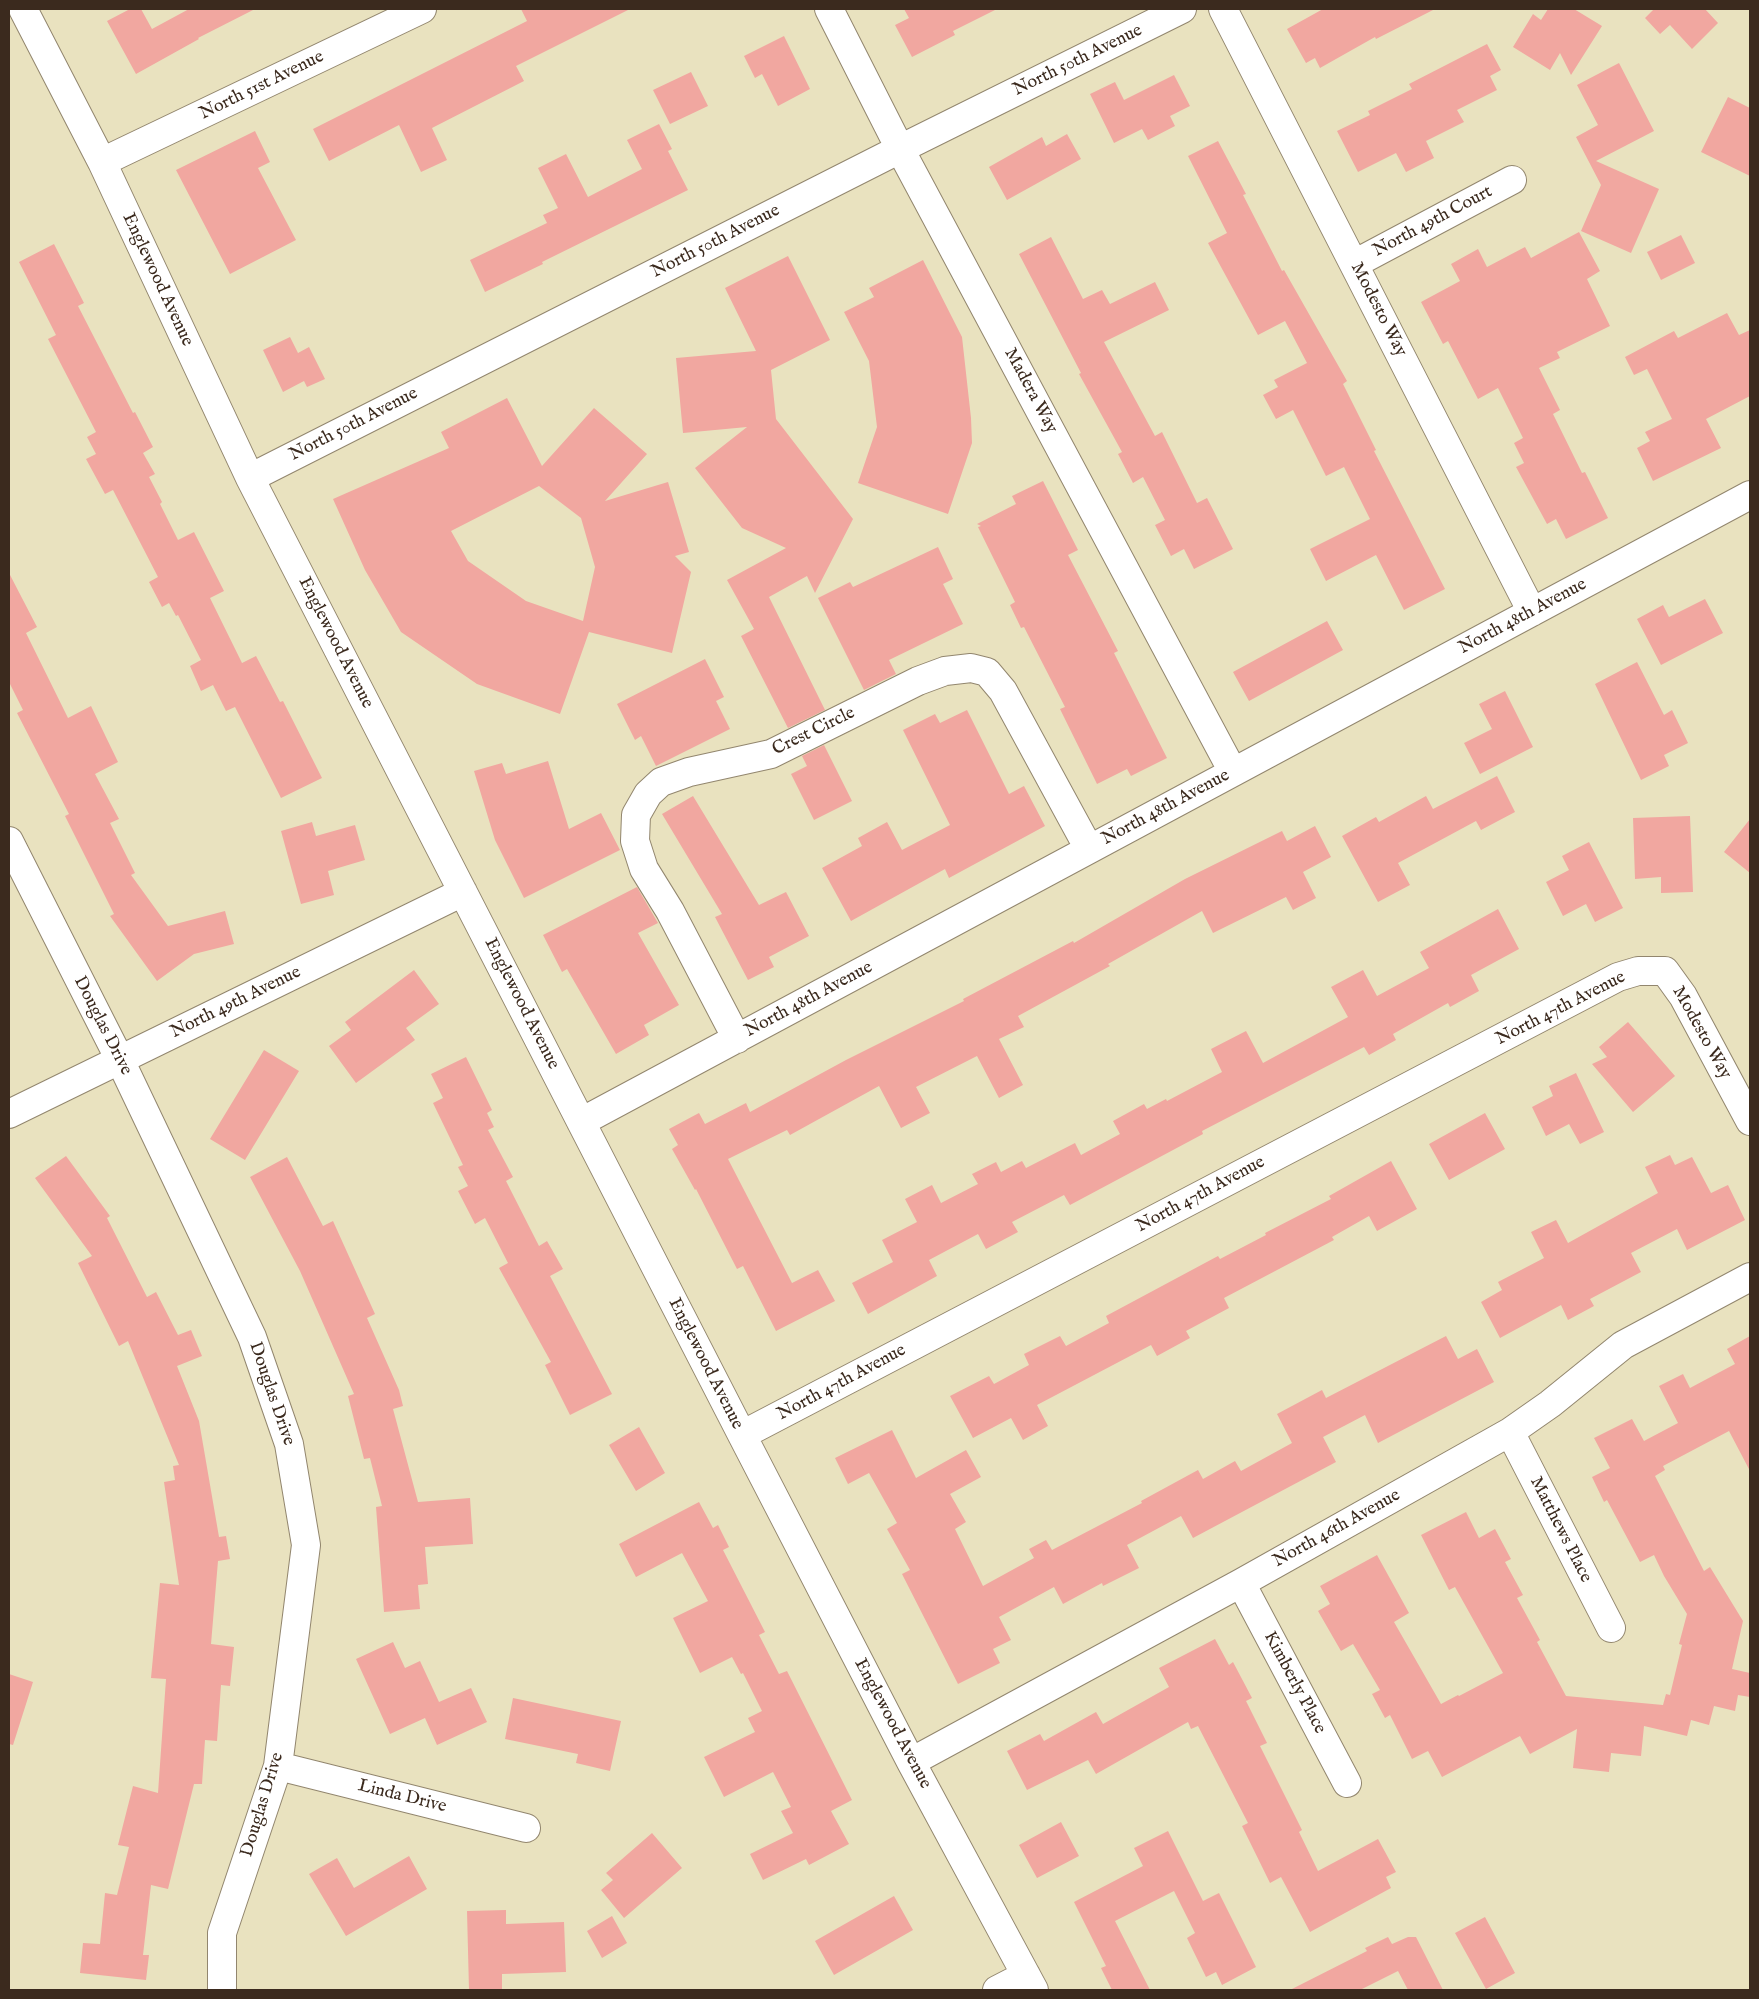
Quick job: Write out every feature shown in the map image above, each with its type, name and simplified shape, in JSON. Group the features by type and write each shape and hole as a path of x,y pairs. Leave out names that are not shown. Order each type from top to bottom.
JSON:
{"street":[{"name":"Englewood Avenue","path":"23,9 102,162 250,478 911,1762 1030,1983"},
{"name":"North 51st Avenue","path":"102,162 422,9"},
{"name":"Madera Way","path":"829,9 900,149 1233,772"},
{"name":"North 50th Avenue","path":"250,478 900,149 1182,9"},
{"name":"Modesto Way","path":"1223,9 1532,612"},
{"name":"North 49th Court","path":"1354,264 1512,180"},
{"name":"North 48th Avenue","path":"581,1122 1750,495"},
{"name":"Crest Circle","path":"736,1038 670,911 644,869 635,841 636,815 648,794 661,782 689,772 771,754 918,681 944,671 971,668 988,672 1003,691 1089,849"},
{"name":"Douglas Drive","path":"9,841 120,1060 252,1337 289,1444 306,1545 278,1766 222,1933 222,1990"},
{"name":"North 49th Avenue","path":"9,1114 463,892"},
{"name":"North 47th Avenue","path":"742,1435 1618,978 1638,971 1665,971"},
{"name":"Modesto Way","path":"1665,971 1683,996 1750,1121"},
{"name":"North 46th Avenue","path":"911,1762 1241,1583 1510,1432 1550,1404 1623,1345 1750,1277"},
{"name":"Matthews Place","path":"1510,1432 1611,1628"},
{"name":"Kimberly Place","path":"1241,1583 1347,1783"},
{"name":"Linda Drive","path":"278,1766 526,1828"},
{"path":"996,1990 1030,1983"}],"building":[{"path":"130,9 141,9 152,29 189,9 255,9 198,38 136,74 107,21"},
{"path":"521,9 630,9 516,66 524,81 432,128 447,160 421,172 399,125 329,161 313,129 527,21"},
{"path":"904,9 997,9 953,31 955,35 912,57 895,25 909,18"},
{"path":"1323,9 1435,9 1376,39 1375,37 1320,68 1315,58 1306,63 1287,29"},
{"path":"1548,9 1574,9 1602,26 1571,75 1560,53 1550,70 1513,47 1533,14 1541,20"},
{"path":"1654,9 1705,9 1718,23 1692,49 1670,25 1660,34 1645,18"},
{"path":"784,36 810,89 778,106 762,74 755,78 744,56"},
{"path":"1487,44 1501,70 1490,76 1497,90 1457,110 1464,122 1426,141 1434,158 1406,172 1396,153 1358,172 1337,131 1370,115 1368,111 1412,89 1409,84"},
{"path":"1619,63 1654,131 1596,161 1659,189 1631,253 1581,231 1601,185 1576,137 1598,125 1577,85"},
{"path":"691,72 708,106 670,124 653,90"},
{"path":"1174,75 1190,106 1170,116 1175,126 1148,140 1142,129 1114,143 1090,94 1115,82 1124,100"},
{"path":"1728,97 1750,108 1750,176 1701,152"},
{"path":"659,124 672,149 668,151 688,190 485,292 470,260 547,223 543,215 558,208 538,168 566,154 588,197 642,169 627,140"},
{"path":"255,131 270,162 258,168 296,240 230,274 176,170"},
{"path":"1067,134 1081,159 1007,200 989,167 1042,137 1046,146"},
{"path":"1218,141 1246,194 1243,195 1282,271 1284,270 1347,381 1343,384 1376,450 1374,451 1445,589 1404,610 1376,555 1326,581 1310,549 1370,519 1344,467 1326,476 1293,410 1276,419 1263,395 1278,387 1274,380 1307,363 1285,321 1258,335 1208,243 1227,233 1188,156"},
{"path":"1579,232 1600,271 1587,279 1610,326 1557,352 1560,358 1539,368 1560,410 1553,414 1582,473 1585,472 1608,518 1566,539 1556,519 1547,524 1516,467 1524,463 1514,443 1523,438 1498,388 1478,399 1448,341 1443,344 1421,302 1460,281 1451,264 1478,249 1487,267 1525,247 1531,258"},
{"path":"1681,235 1695,263 1661,280 1647,252"},
{"path":"1051,237 1083,299 1102,290 1110,304 1155,282 1169,310 1104,342 1155,436 1162,432 1197,503 1207,498 1233,549 1194,569 1184,549 1171,556 1155,525 1165,520 1143,477 1133,483 1118,454 1122,452 1079,374 1081,373 1019,254"},
{"path":"54,244 84,303 78,306 133,413 135,412 153,447 143,453 155,474 149,477 178,540 194,532 224,591 210,598 242,663 256,656 280,702 283,701 322,778 281,798 235,707 226,711 213,685 201,691 190,666 201,660 178,615 176,616 169,603 162,607 149,582 158,577 113,490 105,494 86,459 96,454 87,437 96,432 48,339 56,335 19,262"},
{"path":"788,256 830,340 771,370 776,419 853,519 815,593 807,576 769,597 825,710 788,728 741,636 754,629 727,580 786,548 742,528 695,468 747,427 683,433 676,358 756,351 725,288"},
{"path":"923,260 962,337 971,418 972,443 948,514 858,483 877,427 869,361 844,312 874,297 869,288"},
{"path":"1727,313 1739,335 1750,330 1750,396 1706,419 1721,448 1653,481 1637,448 1650,441 1645,432 1672,419 1647,369 1634,375 1625,357 1674,331 1678,338"},
{"path":"290,337 298,353 309,347 325,379 307,387 304,381 283,392 263,350"},
{"path":"507,398 542,466 594,408 647,454 605,501 668,482 689,552 675,556 691,572 672,653 589,632 560,714 477,684 401,632 365,570 333,499 449,448 441,432","holes":["539,486 581,518 595,567 583,621 526,601 468,561 451,531"]},
{"path":"1043,481 1078,550 1068,555 1118,651 1114,653 1167,758 1131,776 1127,769 1097,784 1060,709 1065,707 1024,627 1021,628 1010,605 1015,602 978,527 981,526 977,524 1016,504 1012,496"},
{"path":"938,547 953,579 943,584 963,624 889,660 896,674 864,690 818,598 850,582 853,587"},
{"path":"9,573 37,627 26,633 68,718 91,706 118,762 95,774 119,819 110,823 135,873 131,875 168,926 225,911 234,944 194,954 157,981 110,916 114,914 65,816 69,814 17,713 23,710 9,682"},
{"path":"1705,599 1723,633 1661,665 1637,619 1663,605 1669,617"},
{"path":"1327,621 1343,650 1249,701 1233,672"},
{"path":"705,659 724,697 716,701 730,729 656,766 641,736 635,740 617,704"},
{"path":"1637,662 1664,715 1672,710 1688,743 1664,755 1669,766 1641,780 1595,684"},
{"path":"1505,691 1533,747 1480,774 1464,743 1492,729 1479,704"},
{"path":"967,710 1009,794 1024,786 1045,826 949,878 945,869 851,921 822,868 862,846 858,838 887,822 902,850 950,825 903,730 935,714 940,723"},
{"path":"824,745 852,801 814,820 791,774 807,766 802,756"},
{"path":"548,761 569,829 601,813 620,850 524,898 495,840 474,771 502,763 506,774"},
{"path":"1497,776 1515,812 1481,830 1476,821 1398,863 1410,885 1378,902 1342,836 1376,817 1379,822 1426,796 1433,809"},
{"path":"693,796 759,905 786,892 809,936 769,957 774,967 748,980 715,917 722,914 662,814"},
{"path":"1690,816 1693,892 1661,893 1661,877 1635,879 1633,818"},
{"path":"1750,819 1750,873 1724,852"},
{"path":"312,822 316,836 355,825 365,860 328,871 334,895 301,904 281,831"},
{"path":"1315,826 1331,857 1303,872 1316,898 1293,910 1286,897 1213,933 1202,911 1108,964 1110,966 1018,1016 1024,1027 999,1039 1023,1085 999,1098 977,1056 916,1087 930,1113 901,1128 879,1086 790,1135 787,1130 728,1159 792,1283 818,1270 835,1301 776,1331 743,1266 737,1269 696,1189 672,1149 678,1145 669,1129 699,1113 705,1124 746,1103 750,1112 846,1060 964,1001 963,999 1073,941 1074,943 1185,879 1282,831 1287,841"},
{"path":"1589,842 1623,908 1595,922 1586,904 1563,916 1546,882 1569,870 1562,856"},
{"path":"637,887 658,923 638,933 679,1005 644,1025 649,1035 616,1054 567,969 562,972 543,935"},
{"path":"1498,909 1519,949 1471,975 1479,991 1450,1007 1448,1003 1393,1034 1396,1040 1369,1055 1364,1047 1202,1131 1203,1134 1070,1205 1064,1195 1012,1222 1018,1232 986,1249 978,1234 929,1260 937,1276 868,1314 852,1283 893,1262 882,1240 917,1222 905,1199 932,1185 941,1203 978,1184 972,1174 996,1162 1001,1172 1022,1161 1026,1168 1075,1143 1081,1155 1120,1134 1113,1121 1144,1104 1147,1109 1166,1099 1167,1101 1222,1072 1211,1049 1246,1031 1263,1063 1348,1017 1331,987 1363,970 1377,996 1429,968 1420,952"},
{"path":"414,970 439,1004 406,1028 415,1040 356,1083 329,1046 351,1030 345,1022"},
{"path":"1628,1022 1675,1076 1633,1112 1592,1064 1607,1057 1599,1047"},
{"path":"264,1050 299,1071 245,1160 210,1139"},
{"path":"466,1057 492,1110 487,1113 494,1127 488,1130 513,1177 506,1181 539,1246 547,1241 563,1269 550,1276 612,1394 570,1415 545,1365 551,1362 499,1268 508,1263 485,1218 475,1224 458,1191 468,1186 458,1167 463,1165 433,1103 443,1098 431,1074"},
{"path":"1576,1073 1604,1132 1580,1144 1569,1124 1546,1136 1532,1107 1553,1096 1549,1086"},
{"path":"1485,1113 1505,1149 1449,1180 1429,1144"},
{"path":"1670,1155 1675,1165 1692,1157 1711,1193 1728,1185 1745,1220 1687,1250 1677,1229 1631,1253 1641,1272 1590,1299 1594,1306 1568,1320 1561,1305 1500,1338 1481,1302 1502,1290 1498,1282 1544,1258 1531,1232 1556,1220 1568,1243 1658,1193 1645,1167"},
{"path":"66,1156 110,1216 107,1218 147,1297 156,1292 178,1335 191,1330 202,1356 177,1366 199,1421 219,1537 226,1536 230,1559 218,1561 211,1644 234,1647 230,1686 221,1685 217,1741 205,1740 202,1784 194,1784 168,1889 151,1885 143,1955 149,1955 146,1980 80,1973 83,1943 100,1944 105,1893 117,1895 129,1847 118,1845 133,1786 158,1793 166,1679 151,1678 160,1583 179,1585 164,1482 175,1480 173,1466 179,1465 128,1341 119,1346 78,1263 92,1256 35,1178"},
{"path":"287,1157 323,1226 333,1221 375,1314 367,1318 399,1390 403,1406 393,1409 418,1502 470,1498 473,1544 425,1547 428,1584 418,1585 420,1609 384,1612 376,1507 382,1506 370,1458 364,1459 348,1396 354,1394 300,1271 250,1177"},
{"path":"1391,1161 1417,1209 1377,1231 1369,1216 1332,1237 1334,1240 1224,1298 1229,1308 1186,1331 1190,1338 1157,1356 1151,1345 1037,1405 1048,1426 1023,1440 1011,1418 973,1438 950,1396 989,1376 994,1384 1029,1365 1024,1354 1060,1336 1066,1346 1109,1323 1106,1316 1218,1256 1220,1259 1266,1235 1265,1233 1331,1199 1329,1196"},
{"path":"1446,1336 1458,1359 1477,1349 1494,1382 1378,1443 1365,1415 1323,1437 1336,1462 1193,1538 1181,1516 1127,1545 1139,1568 1103,1586 1102,1583 1063,1604 1054,1587 999,1617 1011,1640 993,1649 1000,1663 958,1684 902,1574 910,1570 887,1529 897,1523 869,1473 848,1484 835,1458 892,1430 916,1478 966,1450 981,1477 950,1494 966,1522 955,1529 983,1586 1034,1558 1029,1549 1046,1540 1052,1550 1142,1503 1141,1501 1198,1470 1203,1479 1235,1461 1241,1471 1292,1443 1277,1414 1322,1390 1326,1398"},
{"path":"1750,1336 1750,1471 1729,1431 1663,1466 1665,1470 1655,1476 1704,1571 1710,1567 1743,1621 1732,1669 1750,1673 1750,1697 1738,1695 1735,1711 1714,1706 1709,1725 1691,1720 1687,1736 1644,1726 1641,1756 1611,1753 1609,1772 1573,1768 1577,1729 1530,1754 1520,1736 1442,1777 1428,1751 1412,1759 1390,1715 1385,1718 1372,1694 1380,1690 1353,1644 1341,1651 1318,1611 1330,1604 1320,1586 1377,1555 1409,1613 1394,1622 1441,1704 1459,1696 1503,1673 1455,1587 1449,1590 1421,1535 1466,1512 1479,1538 1495,1529 1511,1559 1505,1562 1523,1595 1517,1598 1540,1640 1537,1642 1566,1696 1663,1705 1666,1694 1670,1695 1682,1645 1679,1644 1687,1614 1664,1576 1654,1555 1640,1562 1607,1500 1604,1502 1592,1477 1610,1468 1594,1438 1632,1419 1644,1441 1678,1423 1659,1386 1683,1374 1690,1388 1735,1364 1727,1349"},
{"path":"639,1427 665,1473 636,1491 609,1445"},
{"path":"699,1502 713,1528 718,1525 729,1547 723,1550 765,1632 759,1635 779,1674 787,1671 852,1800 831,1811 849,1844 809,1865 806,1859 763,1880 750,1854 793,1833 781,1811 791,1807 773,1772 724,1797 704,1757 755,1732 748,1718 762,1711 743,1673 741,1674 732,1657 700,1673 673,1618 708,1601 682,1553 636,1577 619,1544"},
{"path":"1215,1639 1229,1665 1233,1662 1252,1698 1246,1701 1267,1743 1260,1746 1302,1830 1299,1832 1318,1871 1378,1839 1396,1872 1386,1877 1391,1888 1310,1932 1281,1877 1270,1883 1242,1826 1248,1823 1198,1726 1191,1729 1188,1722 1096,1774 1088,1760 1027,1790 1007,1751 1040,1734 1044,1741 1096,1712 1103,1724 1169,1687 1159,1668"},
{"path":"393,1642 405,1668 420,1661 439,1702 471,1688 487,1722 437,1745 425,1718 390,1734 356,1659"},
{"path":"9,1674 33,1682 13,1745 9,1744"},
{"path":"513,1698 621,1721 610,1771 576,1763 578,1754 505,1739"},
{"path":"1061,1822 1079,1856 1037,1878 1019,1845"},
{"path":"1168,1831 1203,1901 1219,1893 1256,1967 1222,1985 1216,1972 1206,1977 1187,1938 1195,1933 1174,1891 1115,1921 1150,1990 1112,1990 1101,1968 1106,1966 1074,1902 1143,1866 1134,1848"},
{"path":"652,1833 682,1868 624,1918 601,1890 613,1880 606,1873"},
{"path":"409,1856 427,1889 346,1936 309,1874 337,1858 354,1888"},
{"path":"894,1896 913,1930 834,1975 815,1941"},
{"path":"506,1910 506,1924 564,1922 566,1972 502,1974 502,1990 469,1990 467,1911"},
{"path":"612,1916 627,1943 602,1958 587,1931"},
{"path":"1485,1917 1515,1973 1486,1989 1455,1933"},
{"path":"1388,1937 1392,1944 1408,1937 1416,1937 1443,1990 1408,1990 1398,1971 1360,1990 1290,1990 1367,1951 1365,1948"}]}
